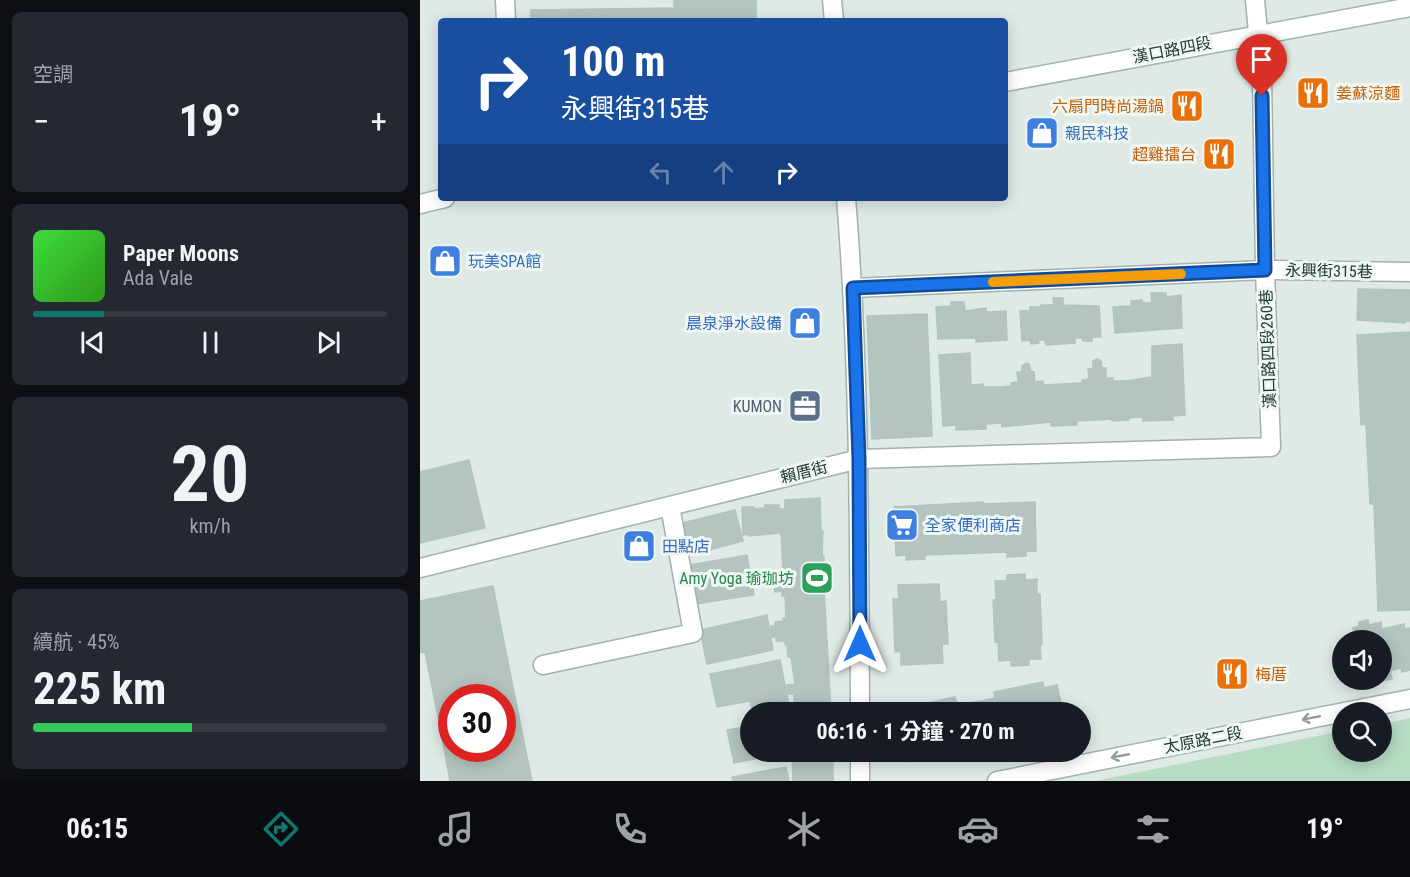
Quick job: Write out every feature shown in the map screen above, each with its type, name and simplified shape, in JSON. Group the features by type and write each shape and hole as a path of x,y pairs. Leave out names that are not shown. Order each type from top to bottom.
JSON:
{"street":[{"path":"505,0 506,18"},
{"path":"832,0 834,18"},
{"name":"漢口路四段260巷","path":"1255,0 1262,75 1271,447"},
{"name":"漢口路四段","path":"1008,81 1410,6"},
{"path":"420,204 438,200"},
{"path":"846,201 853,288 859,459 860,702"},
{"name":"永興街315巷","path":"853,288 1265,270 1410,272"},
{"name":"賴厝街","path":"420,568 859,459 1271,447"},
{"path":"543,664 693,633 670,506"},
{"name":"太原路二段","path":"997,781 1410,699"},
{"path":"860,762 860,781"}],"green space":[{"path":"1410,718 1410,781 1095,781 1332,733 1332,762 1392,762 1392,722"}],"building":[{"path":"674,0 756,0 756,18 531,18 531,10 674,8"},
{"path":"1358,289 1410,290 1410,321 1405,323 1357,320"},
{"path":"1151,293 1166,293 1166,297 1181,295 1182,328 1115,333 1113,307 1131,306 1131,301 1142,300 1142,303 1152,303"},
{"path":"1053,298 1063,298 1063,305 1099,306 1101,337 1092,337 1092,341 1075,338 1075,343 1046,345 1045,340 1038,340 1039,343 1031,344 1030,340 1022,341 1020,311 1030,311 1030,307 1041,305 1054,305"},
{"path":"951,302 964,302 965,311 986,308 986,312 1006,311 1007,340 976,342 976,338 938,339 936,307 951,306"},
{"path":"927,314 932,436 872,439 867,316"},
{"path":"1410,332 1410,610 1378,611 1374,504 1370,504 1366,424 1361,425 1357,335"},
{"path":"1182,344 1185,415 1173,416 1173,420 1143,421 1142,417 1129,418 1126,381 1152,377 1152,346"},
{"path":"970,353 971,385 983,384 983,387 1000,387 1001,423 986,424 986,429 956,430 956,425 943,426 939,355"},
{"path":"1097,359 1101,361 1102,368 1106,368 1106,378 1113,378 1113,381 1127,381 1129,420 1077,421 1077,425 1051,426 1051,422 1002,427 1000,387 1011,386 1011,383 1018,382 1017,372 1022,372 1022,366 1029,364 1031,371 1034,372 1035,382 1043,381 1043,385 1082,383 1082,380 1089,379 1088,369 1093,369 1093,361"},
{"path":"469,460 485,528 420,543 420,472"},
{"path":"820,498 830,702 794,702 794,694 787,694 787,685 795,684 791,657 788,657 785,641 776,641 776,637 771,637 771,626 775,626 775,622 784,621 783,618 786,618 785,596 782,596 782,591 775,592 774,587 767,587 766,579 773,578 773,574 781,573 783,569 781,533 743,535 742,507 754,507 754,509 765,508 765,505 779,505 779,509 785,509 785,500"},
{"path":"983,502 983,504 1035,502 1036,551 1026,551 1026,556 1007,557 1007,552 925,555 925,559 906,560 906,555 896,556 894,507"},
{"path":"735,510 743,541 690,555 682,523"},
{"path":"747,555 754,595 696,604 689,565"},
{"path":"1025,574 1025,580 1037,579 1037,594 1040,594 1041,659 1029,659 1029,665 1011,666 1011,660 999,661 998,642 995,642 993,600 996,600 995,581 1007,581 1007,575"},
{"path":"939,584 940,602 946,601 948,644 942,644 943,663 901,665 901,651 895,652 893,599 899,599 898,585"},
{"path":"493,586 503,637 420,653 420,601"},
{"path":"767,615 773,650 707,664 700,630"},
{"path":"1368,620 1369,625 1381,622 1382,629 1404,624 1405,629 1410,628 1410,670 1402,672 1401,668 1392,670 1392,630 1353,630 1353,628 1359,626 1359,622"},
{"path":"503,637 512,684 438,684 438,717 425,652"},
{"path":"780,660 788,702 750,701 717,707 710,674"},
{"path":"1043,682 1044,688 1057,685 1061,702 983,702 995,698 994,692"},
{"path":"955,697 956,702 932,702"},
{"path":"516,702 519,717 516,718"},
{"path":"519,717 532,781 450,781 447,762 516,762 516,718"},
{"path":"740,728 740,762 734,763 727,730"},
{"path":"792,762 833,762 833,781 793,781"},
{"path":"786,767 789,781 733,781 732,777"}],"slow traffic":[{"path":"993,282 1181,274"}],"place":[{"name":"姜蘇涼麵","path":"1313,93"},
{"name":"六扇門時尚湯鍋","path":"1187,106"},
{"name":"親民科技","path":"1042,133"},
{"name":"超雞擂台","path":"1219,154"},
{"name":"玩美SPA館","path":"445,261"},
{"name":"晨泉淨水設備","path":"805,323"},
{"name":"KUMON","path":"805,406"},
{"name":"全家便利商店","path":"902,525"},
{"name":"田點店","path":"639,546"},
{"name":"Amy Yoga 瑜珈坊","path":"817,578"},
{"name":"梅厝","path":"1232,674"}],"route":[{"path":"860,644 859,459 853,288 1265,270 1262,96"}]}
